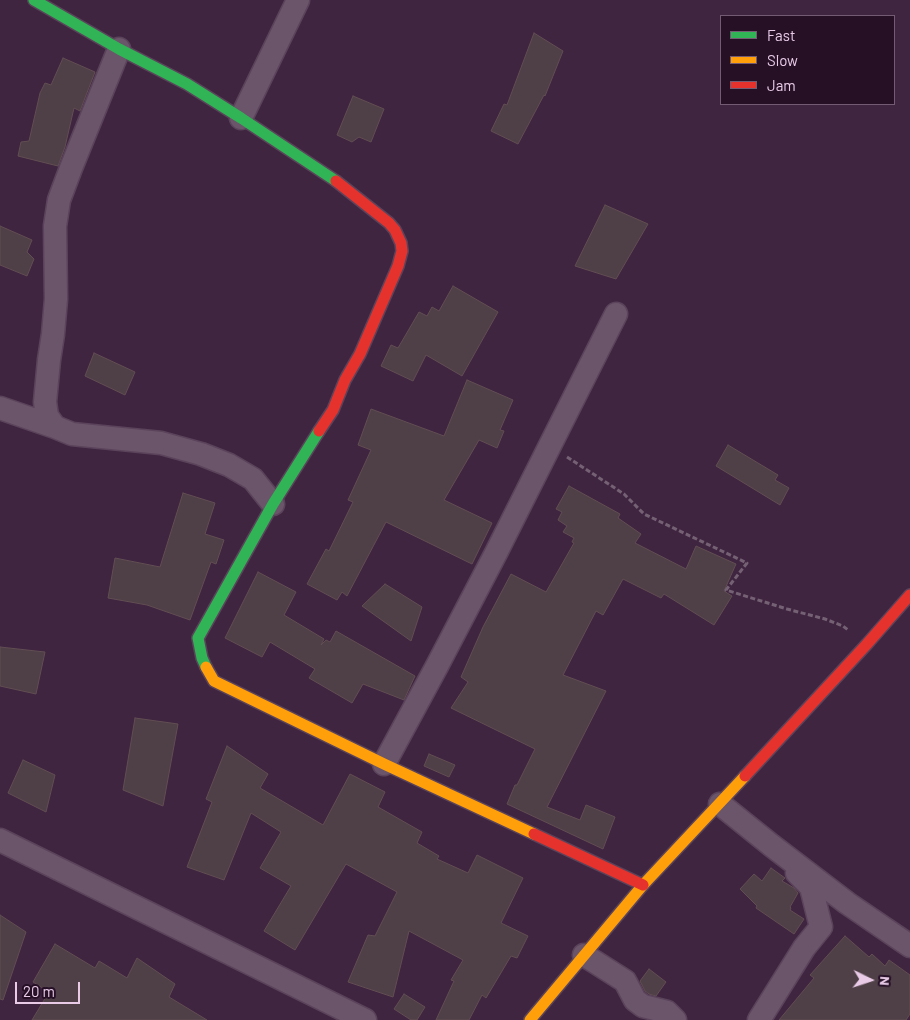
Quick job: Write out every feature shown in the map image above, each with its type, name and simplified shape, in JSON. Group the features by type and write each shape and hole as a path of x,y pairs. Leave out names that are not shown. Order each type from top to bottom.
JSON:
{"street":[{"path":"34,0 119,49 187,84 328,175 389,223 398,236 402,251 398,266 360,354 345,380 333,410 273,504 198,638 202,658 214,681 384,764 643,885"},
{"path":"241,118 298,0"},
{"path":"55,427 47,416 45,402 56,300 55,226 58,208 71,168 119,49"},
{"path":"384,764 473,596 616,314"},
{"path":"0,408 72,434 160,443 201,454 229,465 253,479 273,504"},
{"path":"530,1020 643,885 867,644 907,606"},
{"path":"720,804 847,903 910,946"},
{"path":"0,840 365,1020"},
{"path":"759,1020 804,948 821,927 811,887 771,845"},
{"path":"584,955 625,981 635,1000 643,1006 667,1012 675,1020"}],"path":[{"path":"549,447 576,462 624,494 644,514 747,563 726,590 825,619 843,626 867,644"}],"building":[{"path":"534,33 563,51 545,96 518,144 491,131 504,104 507,105"},
{"path":"63,58 95,72 80,111 74,108 65,147 58,166 18,156 21,142 29,141 40,93 45,83 51,85"},
{"path":"353,96 384,109 371,142 359,137 352,142 337,135"},
{"path":"605,205 648,224 616,279 575,266"},
{"path":"0,226 32,240 27,252 34,259 27,276 0,265"},
{"path":"453,286 498,312 462,376 426,355 413,381 381,366 391,345 398,348 419,312 427,316 432,307 439,311"},
{"path":"94,353 135,372 125,395 85,376"},
{"path":"467,380 513,400 500,430 504,431 497,448 479,440 444,500 492,523 472,564 386,522 347,596 342,592 337,600 307,584 326,549 329,551 353,502 348,500 371,450 358,445 371,409 444,436"},
{"path":"728,445 778,475 775,480 789,488 780,505 716,466"},
{"path":"569,486 620,514 618,518 641,534 635,543 686,569 696,546 736,564 724,591 732,596 714,625 664,594 661,598 623,579 603,615 596,611 563,675 606,691 547,807 580,820 586,805 615,817 603,849 507,804 535,749 451,708 468,682 461,677 483,627 511,574 546,592 574,543 572,542 574,538 563,532 567,526 558,520 562,512 556,509"},
{"path":"183,493 215,503 205,534 224,540 216,564 211,562 190,620 147,605 108,598 115,558 160,567"},
{"path":"258,572 296,592 284,615 324,639 321,645 326,640 330,642 336,631 415,676 404,700 363,684 352,703 309,678 315,669 270,642 262,657 225,638"},
{"path":"385,584 422,607 411,641 362,606"},
{"path":"0,647 45,652 36,694 0,686"},
{"path":"135,718 178,724 163,806 123,790"},
{"path":"227,746 268,774 260,788 323,825 350,774 385,792 378,807 422,832 417,843 439,856 437,859 468,873 477,855 523,878 501,923 528,936 517,958 511,956 486,998 482,995 469,1020 436,1020 454,981 451,980 463,960 409,931 393,997 348,982 368,935 375,936 397,892 346,864 295,950 264,931 291,886 260,868 281,832 251,813 224,880 187,867 212,802 206,799"},
{"path":"429,754 455,765 449,777 424,766"},
{"path":"23,760 55,775 46,812 8,793"},
{"path":"771,868 785,878 782,881 794,888 798,893 790,910 804,919 794,934 756,908 757,906 740,889 754,874 762,881"},
{"path":"0,915 26,932 3,1000 0,999"},
{"path":"845,936 869,957 872,954 885,966 889,960 910,975 910,1014 906,1020 779,1020 814,978 810,975"},
{"path":"55,944 95,968 99,961 127,978 137,958 175,984 169,997 207,1020 32,1020 49,992 33,982"},
{"path":"649,969 666,982 656,996 645,991 640,981"},
{"path":"404,994 425,1007 417,1020 411,1020 394,1009"}],"traffic: fast":[{"path":"34,0 119,49 187,84 336,181"},
{"path":"206,667 198,638 273,504 319,431"}],"traffic: slow":[{"path":"206,667 214,681 384,764 534,834"},
{"path":"530,1020 643,885 745,776"}],"traffic: jam":[{"path":"319,431 333,410 345,380 360,354 398,266 402,251 401,243 395,230 389,223 336,181"},
{"path":"745,776 910,595"},
{"path":"534,834 643,885"}]}
